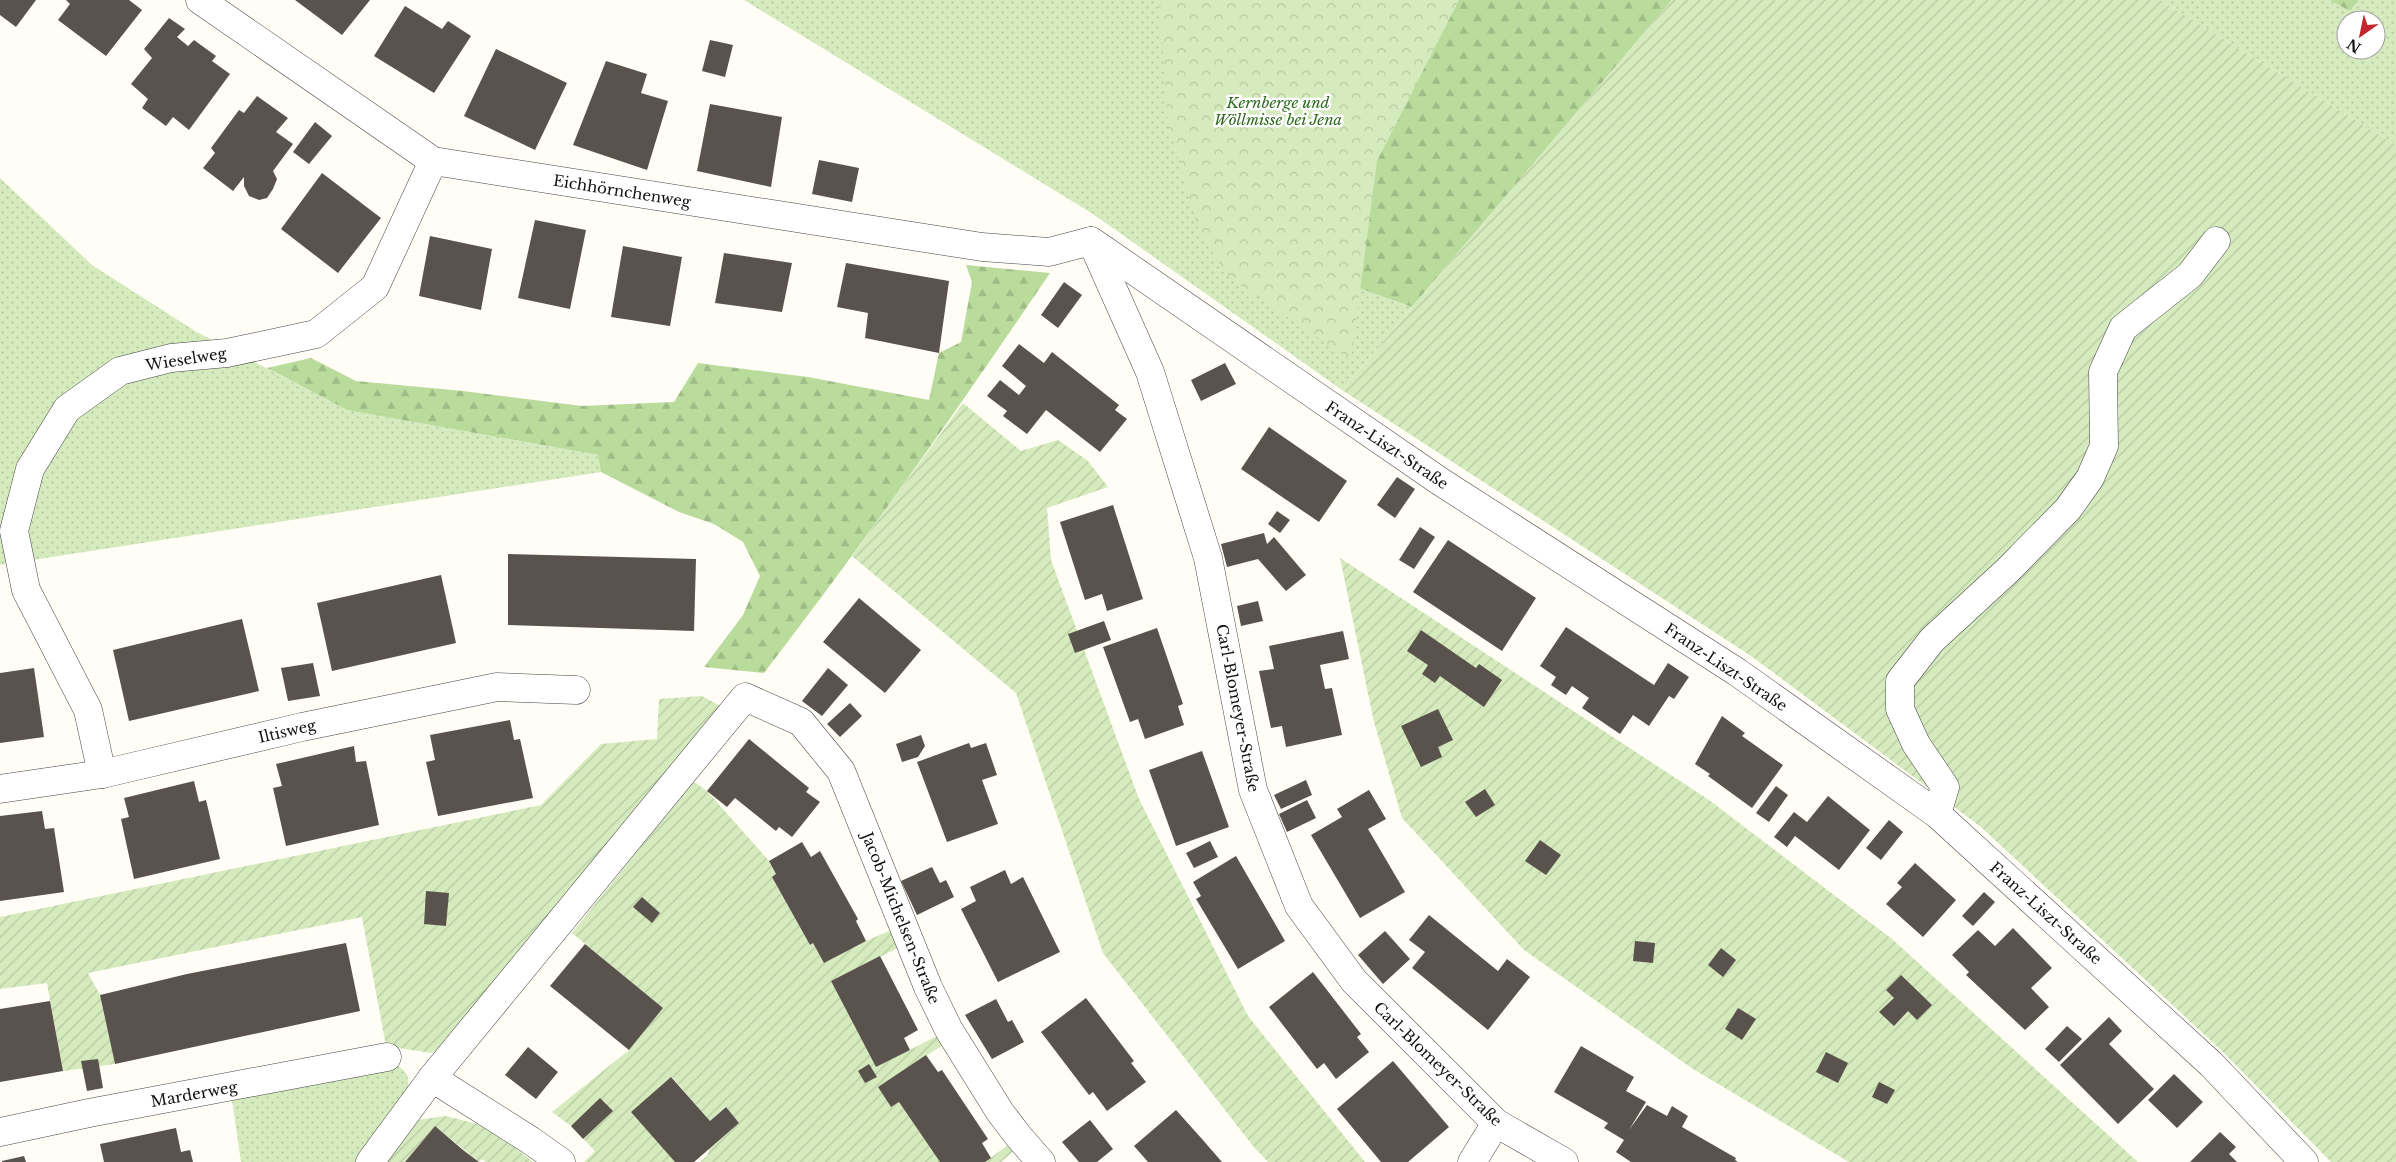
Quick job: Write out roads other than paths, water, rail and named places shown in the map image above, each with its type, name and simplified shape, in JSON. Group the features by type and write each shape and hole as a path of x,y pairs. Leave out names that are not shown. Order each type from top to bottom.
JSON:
{"street":[{"name":"Eichhörnchenweg","path":"200,0 433,161 982,247 1049,252 1091,241"},
{"name":"Wieselweg","path":"102,774 88,710 26,590 14,531 30,469 67,409 120,371 171,358 227,353 316,334 376,287 433,161"},
{"name":"Franz-Liszt-Straße","path":"1091,241 1441,482 1737,672 1937,814 2211,1064 2304,1162"},
{"name":"Carl-Blomeyer-Straße","path":"1091,241 1150,372 1165,418 1208,558 1253,790 1299,906 1354,981 1496,1123 1564,1162"},
{"path":"1937,814 1945,787 1916,744 1900,709 1900,681 1932,640 2008,570 2068,509 2090,478 2104,446 2103,372 2123,328 2190,275 2216,241"},
{"name":"Iltisweg","path":"0,789 102,774 302,727 497,687 576,690"},
{"name":"Jacob-Michelsen-Straße","path":"432,1078 745,697 801,722 841,771 928,987 949,1030 1000,1112 1018,1137 1041,1162"},
{"name":"Marderweg","path":"0,1132 89,1113 387,1057"},
{"path":"370,1162 432,1078 530,1140 561,1162"},
{"path":"1472,1162 1496,1123"}],"park label":[{"name":"Kernberge und Wöllmisse bei Jena","path":"1278,110"}]}
